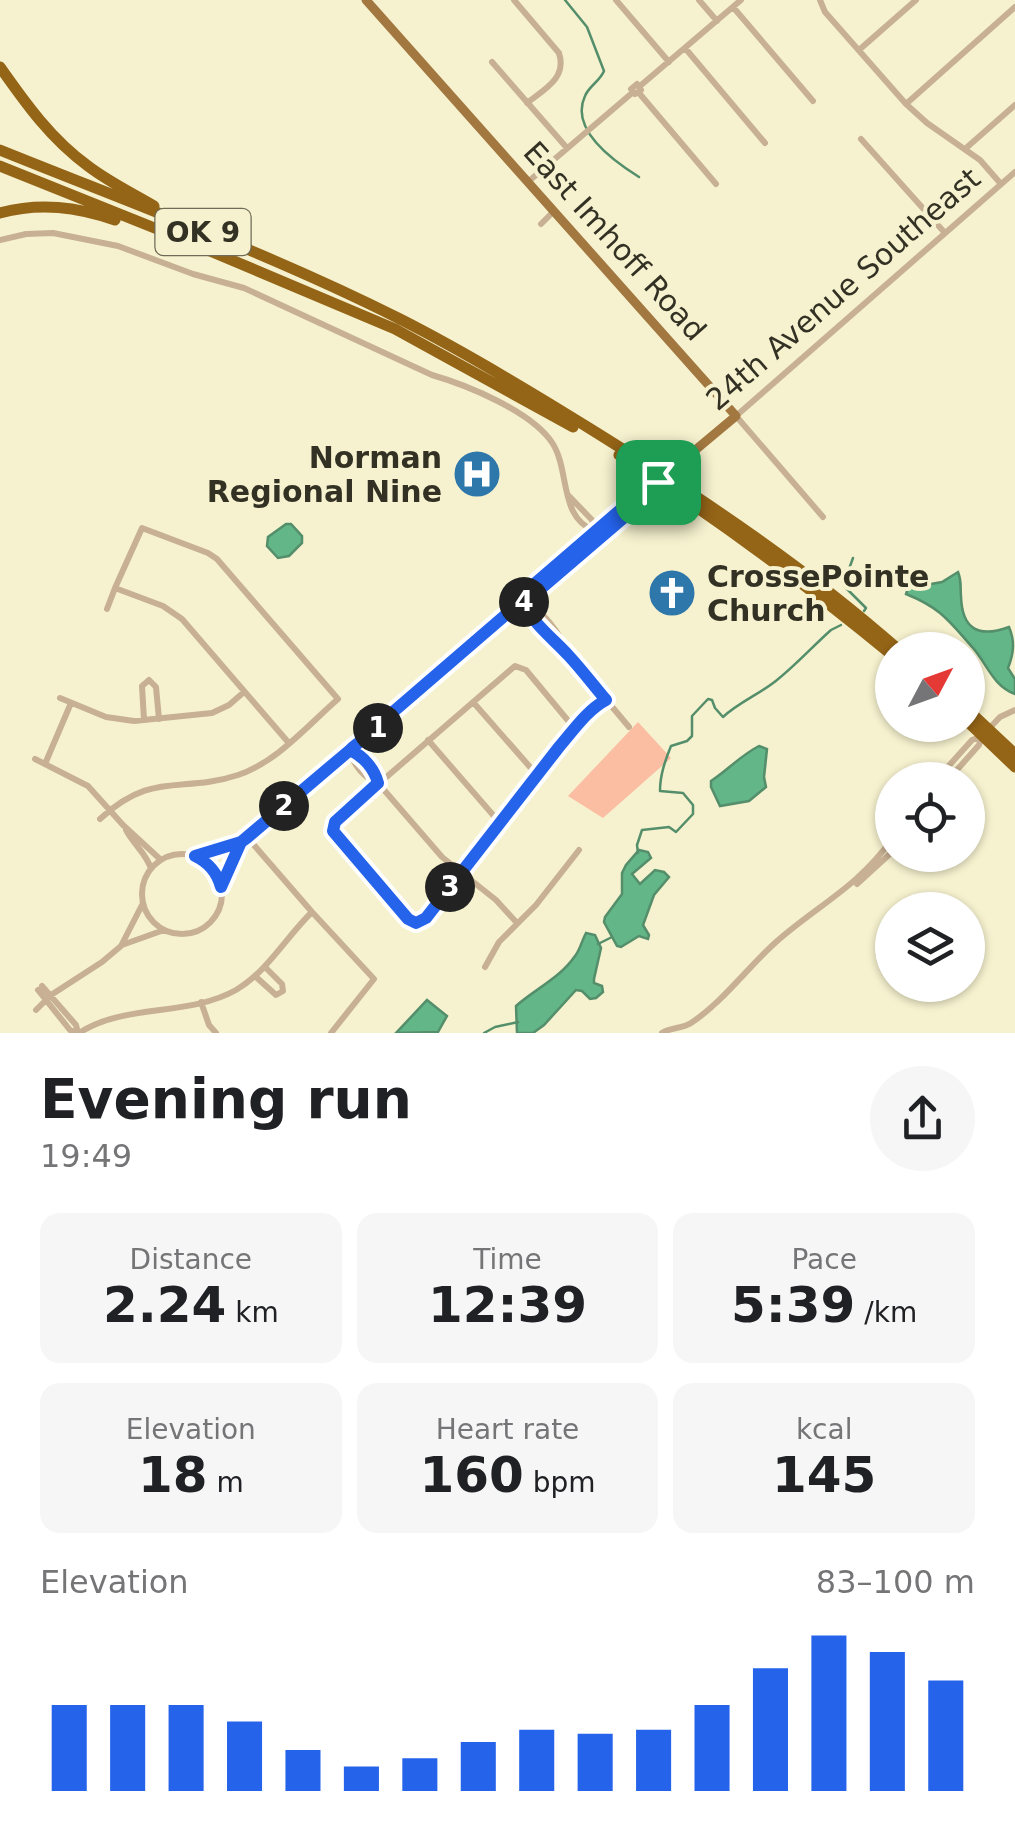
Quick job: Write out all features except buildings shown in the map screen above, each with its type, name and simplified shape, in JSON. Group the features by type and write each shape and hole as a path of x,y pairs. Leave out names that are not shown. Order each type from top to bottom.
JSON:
{"highway":[{"path":"0,68 65,148 105,178 181,223"},
{"name":"OK 9","path":"0,150 278,263 403,320 492,369 701,509 875,642"},
{"name":"OK 9","path":"0,166 395,329 572,426 750,531 879,632"},
{"path":"0,213 32,206 76,209 177,237"},
{"path":"985,735 1015,754"},
{"path":"985,735 1015,767"}],"main road":[{"name":"East Imhoff Road","path":"366,0 736,416"},
{"name":"24th Avenue Southeast","path":"660,480 736,416"}],"street":[{"path":"514,0 562,60 557,79 528,103"},
{"path":"616,0 669,62"},
{"path":"700,0 717,20"},
{"path":"529,181 741,0"},
{"path":"820,0 825,12 906,104 980,160 1002,184"},
{"path":"859,50 916,0"},
{"path":"906,104 1015,6"},
{"path":"733,7 814,101"},
{"path":"685,48 765,142"},
{"path":"492,62 566,148"},
{"path":"637,91 716,184"},
{"path":"966,149 1015,105"},
{"path":"861,139 945,234"},
{"name":"24th Avenue Southeast","path":"736,416 1015,172"},
{"path":"540,224 555,210"},
{"path":"0,240 26,234 53,234 118,246 244,288 462,384 544,432 556,453 571,509 584,527 595,531"},
{"name":"East Imhoff Road","path":"736,416 823,517"},
{"name":"24th Avenue Southeast","path":"523,600 525,592 648,486 660,480"},
{"name":"24th Avenue Southeast","path":"161,860 177,854 195,856 244,839 655,491 660,480"},
{"path":"100,820 134,794 153,787 219,780 259,766 338,699 208,553 142,528 107,609"},
{"path":"115,588 163,606 182,619 288,742"},
{"path":"523,600 526,610 630,727"},
{"path":"575,729 521,666 512,668 339,818 333,828 335,834 408,919 414,923 426,918 587,714 606,700"},
{"path":"144,720 142,686 149,680 156,687 159,719"},
{"path":"60,698 113,719 144,720 212,713 244,692"},
{"path":"473,702 537,775"},
{"path":"45,764 71,703"},
{"path":"985,733 1015,710"},
{"path":"428,740 500,822"},
{"path":"952,762 970,742"},
{"path":"964,762 981,742"},
{"path":"350,750 352,760 369,780 378,783 434,849 496,900 517,923"},
{"path":"35,760 82,782 161,860 151,868 123,825"},
{"path":"244,839 374,979 331,1033"},
{"name":"24th Avenue Southeast","path":"36,1010 121,946 164,930 189,934 208,925 220,908 221,887 244,839"},
{"path":"485,966 499,942 536,905 579,850"},
{"path":"195,856 214,871 221,887"},
{"path":"686,1033 690,1024 773,945 847,889 875,862"},
{"name":"24th Avenue Southeast","path":"121,946 143,903 143,884 151,868"},
{"path":"847,889 875,868"},
{"path":"143,903 149,917 164,930"},
{"path":"40,988 76,1024 78,1033 100,1022 202,1002 234,991 256,976 312,912"},
{"path":"256,976 276,995 283,992 282,984 265,966"},
{"path":"202,1002 209,1025 216,1033"},
{"path":"662,1033 690,1024"}],"shaded area":[{"path":"286,524 302,536 302,543 289,556 278,558 267,546 268,537"},
{"path":"958,572 962,608 974,628 989,632 1009,627 1013,647 1008,668 1015,679 1015,694 996,680 985,665 985,632 958,632 944,616 906,594 908,588 942,582"},
{"path":"638,722 671,758 603,818 568,796"},
{"path":"759,746 767,749 766,787 749,801 720,806 711,781"},
{"path":"639,850 648,852 651,858 632,874 640,884 655,870 669,877 654,895 643,925 648,939 639,936 621,947 604,922 622,894 622,873"},
{"path":"586,933 595,935 601,948 594,983 602,986 603,992 590,999 576,990 544,1025 533,1033 517,1033 516,1006 569,964"},
{"path":"427,1000 447,1016 438,1032 396,1033"}],"waterway":[{"path":"565,0 587,27 604,71 585,96 583,121 597,144 639,177"},
{"path":"845,580 853,558"},
{"path":"844,586 866,608 864,611"},
{"path":"638,853 642,830 669,827 676,832 693,814 693,805 683,793 660,791 671,746 692,736 692,716 708,699 723,717 777,680 841,625"},
{"path":"598,944 612,937"},
{"path":"484,1033 518,1022"}],"place":[{"name":"Norman Regional Nine","path":"477,474"},
{"name":"CrossePointe Church","path":"672,593"}],"route":[{"path":"658,482 648,486 525,592 523,600 393,712 389,720 358,742 241,842 221,887 214,871 195,856 241,842 350,750 359,754 376,774 378,783 333,824 333,831 408,919 416,923 426,918 559,747 587,714 606,700 526,610 523,600 655,491 658,482"}]}
